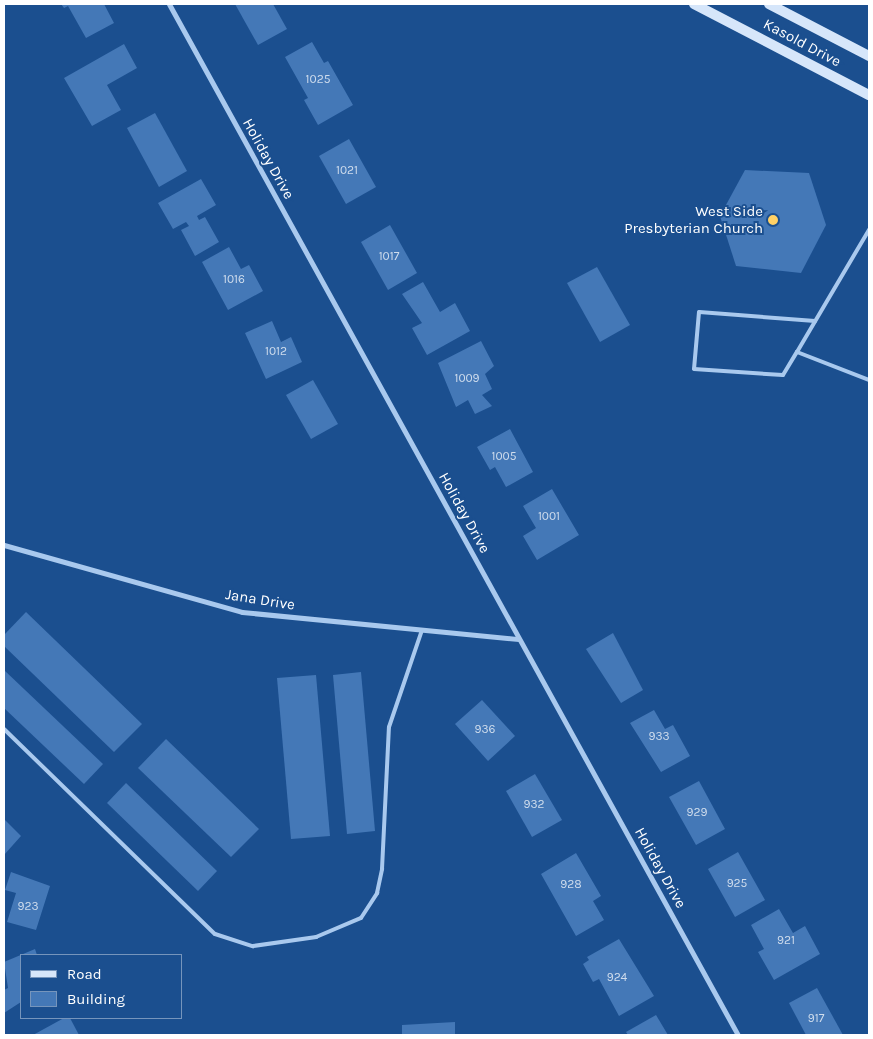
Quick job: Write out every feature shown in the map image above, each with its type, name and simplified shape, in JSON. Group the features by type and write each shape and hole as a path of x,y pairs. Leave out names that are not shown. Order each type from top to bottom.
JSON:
{"main road":[{"name":"Kasold Drive","path":"694,4 869,95"},
{"name":"Kasold Drive","path":"769,4 869,56"}],"street":[{"name":"Holiday Drive","path":"169,4 738,1035"},
{"name":"Jana Drive","path":"4,545 242,612 519,639"}],"lane":[{"path":"815,321 699,312 694,369 783,375 869,230"},
{"path":"796,352 869,380"},
{"path":"4,729 215,934 253,946 316,937 361,918 377,893 382,868 389,727 422,630"}],"building":[{"path":"61,4 104,4 114,23 86,38 68,6 64,8"},
{"path":"235,4 273,4 287,29 258,45"},
{"path":"312,42 324,63 328,61 353,105 318,125 304,100 308,98 285,57"},
{"path":"124,44 137,68 107,85 121,110 92,126 64,78"},
{"path":"155,113 187,171 159,187 127,128"},
{"path":"349,139 376,187 346,204 319,156"},
{"name":"West Side Presbyterian Church","path":"745,170 809,173 826,225 801,273 736,266 720,216"},
{"path":"201,179 216,205 197,216 199,220 205,217 219,242 195,256 181,230 189,226 186,222 173,229 158,203"},
{"path":"390,225 417,273 388,290 361,242"},
{"path":"229,247 241,269 249,265 263,291 228,310 202,262"},
{"path":"597,267 630,325 600,342 567,283"},
{"path":"423,282 440,312 455,303 470,331 427,355 412,328 422,323 402,294"},
{"path":"272,321 281,342 291,337 302,362 266,379 245,333"},
{"path":"481,341 494,366 485,374 492,389 482,395 492,406 475,414 468,400 456,407 438,363"},
{"path":"313,380 338,424 311,439 286,395"},
{"path":"510,429 533,472 506,487 495,467 490,470 477,447"},
{"path":"552,489 579,535 537,560 523,536 536,528 523,506"},
{"path":"26,612 142,724 114,752 4,646 4,635"},
{"path":"613,633 643,690 621,703 586,649"},
{"path":"4,670 103,764 84,784 4,708"},
{"path":"361,672 375,831 347,834 333,675"},
{"path":"316,675 330,836 291,839 277,678"},
{"path":"482,700 515,736 488,761 455,724"},
{"path":"654,710 665,729 673,725 690,756 661,772 630,723"},
{"path":"166,739 259,829 231,857 138,768"},
{"path":"535,774 562,820 532,837 506,791"},
{"path":"699,781 725,829 696,845 669,797"},
{"path":"126,783 217,871 198,891 107,803"},
{"path":"4,819 21,836 4,855"},
{"path":"738,852 765,900 735,917 708,869"},
{"path":"576,853 601,896 593,901 604,920 576,936 541,874"},
{"path":"11,872 50,886 36,930 7,922 16,893 5,890"},
{"path":"779,909 793,933 805,926 820,954 774,980 758,952 764,949 751,925"},
{"path":"619,939 654,996 619,1016 599,979 593,982 583,964 589,960 587,957"},
{"path":"35,949 37,954 23,954"},
{"path":"20,955 20,1003 4,1013 4,990 8,988 4,962"},
{"path":"817,988 843,1035 806,1035 789,1003"},
{"path":"656,1015 668,1035 628,1035 626,1032"},
{"path":"62,1019 71,1019 79,1035 33,1035"},
{"path":"455,1022 455,1035 402,1035 402,1025"}],"place":[{"name":"West Side Presbyterian Church","path":"773,220"}]}
